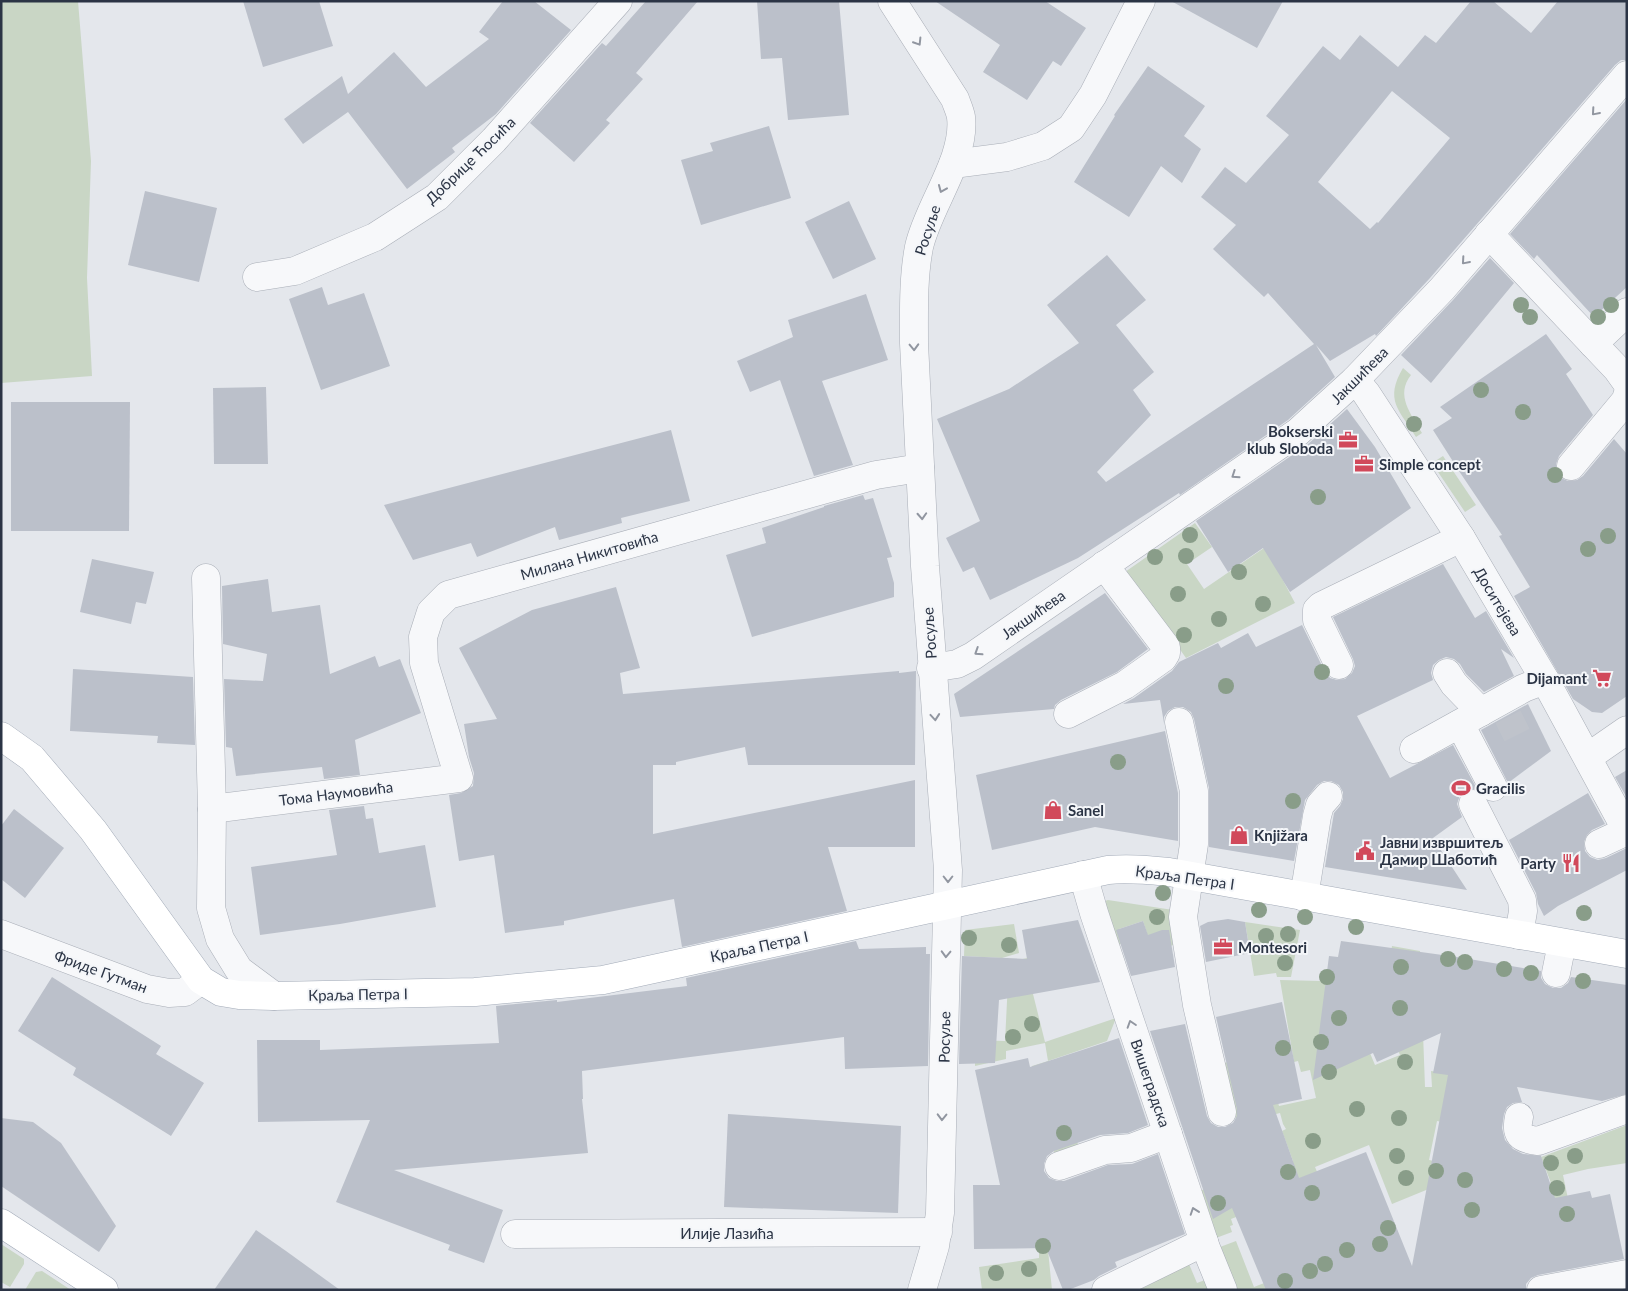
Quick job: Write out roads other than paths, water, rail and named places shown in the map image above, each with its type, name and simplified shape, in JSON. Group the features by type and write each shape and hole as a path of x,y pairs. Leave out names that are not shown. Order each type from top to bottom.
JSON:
{"main road":[{"name":"Краља Петра I","path":"1,736 32,758 93,830 201,980 221,992 239,995 475,992 603,980 1108,870 1142,869 1188,876 1627,954"},
{"path":"1,1223 104,1290"}],"street":[{"name":"Добрице Ћосића","path":"257,276 295,271 375,237 437,197 494,140 618,1"},
{"name":"Росуље","path":"892,1 955,99 961,115 962,127 953,164 927,223 916,268 914,343 920,468 931,668 948,870 941,1187 938,1232 922,1290"},
{"path":"953,164 1007,157 1043,146 1071,128 1093,95 1141,1"},
{"name":"Јакшићева","path":"931,668 957,664 974,656 1298,432 1355,380 1442,289 1627,75"},
{"path":"1489,234 1617,369 1627,383"},
{"path":"1593,344 1627,312"},
{"name":"Доситејева","path":"1355,380 1366,393 1461,538 1545,680 1627,831"},
{"path":"1571,466 1626,400 1627,396"},
{"name":"Милана Никитовића","path":"459,778 424,663 423,637 431,612 448,595 876,475 920,468"},
{"path":"1339,665 1316,620 1317,610 1461,538"},
{"path":"1068,714 1125,685 1163,658 1166,653 1166,648 1104,565"},
{"path":"206,578 212,809 211,908 220,939 239,970 274,996"},
{"path":"1447,673 1454,684 1487,714"},
{"path":"1414,749 1487,714 1524,688 1545,680"},
{"path":"1487,714 1483,795 1522,900 1523,911 1519,935"},
{"path":"1179,722 1194,791 1194,844 1184,904 1184,926 1197,1005 1222,1112"},
{"path":"1588,758 1627,730"},
{"name":"Тома Наумовића","path":"212,809 459,778"},
{"path":"1304,897 1316,816 1320,805 1328,796"},
{"path":"1599,844 1627,831"},
{"name":"Вишеградска","path":"1083,875 1204,1242 1223,1290"},
{"name":"Фриде Гутман","path":"1,934 147,989 185,992 201,980"},
{"path":"1556,973 1562,943"},
{"path":"1519,1117 1517,1130 1519,1135 1529,1140 1538,1141 1627,1109"},
{"path":"1060,1166 1106,1150 1131,1148 1168,1134"},
{"name":"Илије Лазића","path":"515,1234 938,1232"},
{"path":"1106,1290 1204,1242"},
{"path":"1541,1290 1627,1274"}],"tunnel":[{"path":"1508,717 1517,735"}],"place":[{"name":"Bokserski klub Sloboda","path":"1348,440"},
{"name":"Simple concept","path":"1364,464"},
{"name":"Dijamant","path":"1602,678"},
{"name":"Gracilis","path":"1461,788"},
{"name":"Sanel","path":"1053,810"},
{"name":"Knjižara","path":"1239,835"},
{"name":"Јавни извршитељ Дамир Шаботић","path":"1365,851"},
{"name":"Party","path":"1571,863"},
{"name":"Montesori","path":"1223,947"}]}
